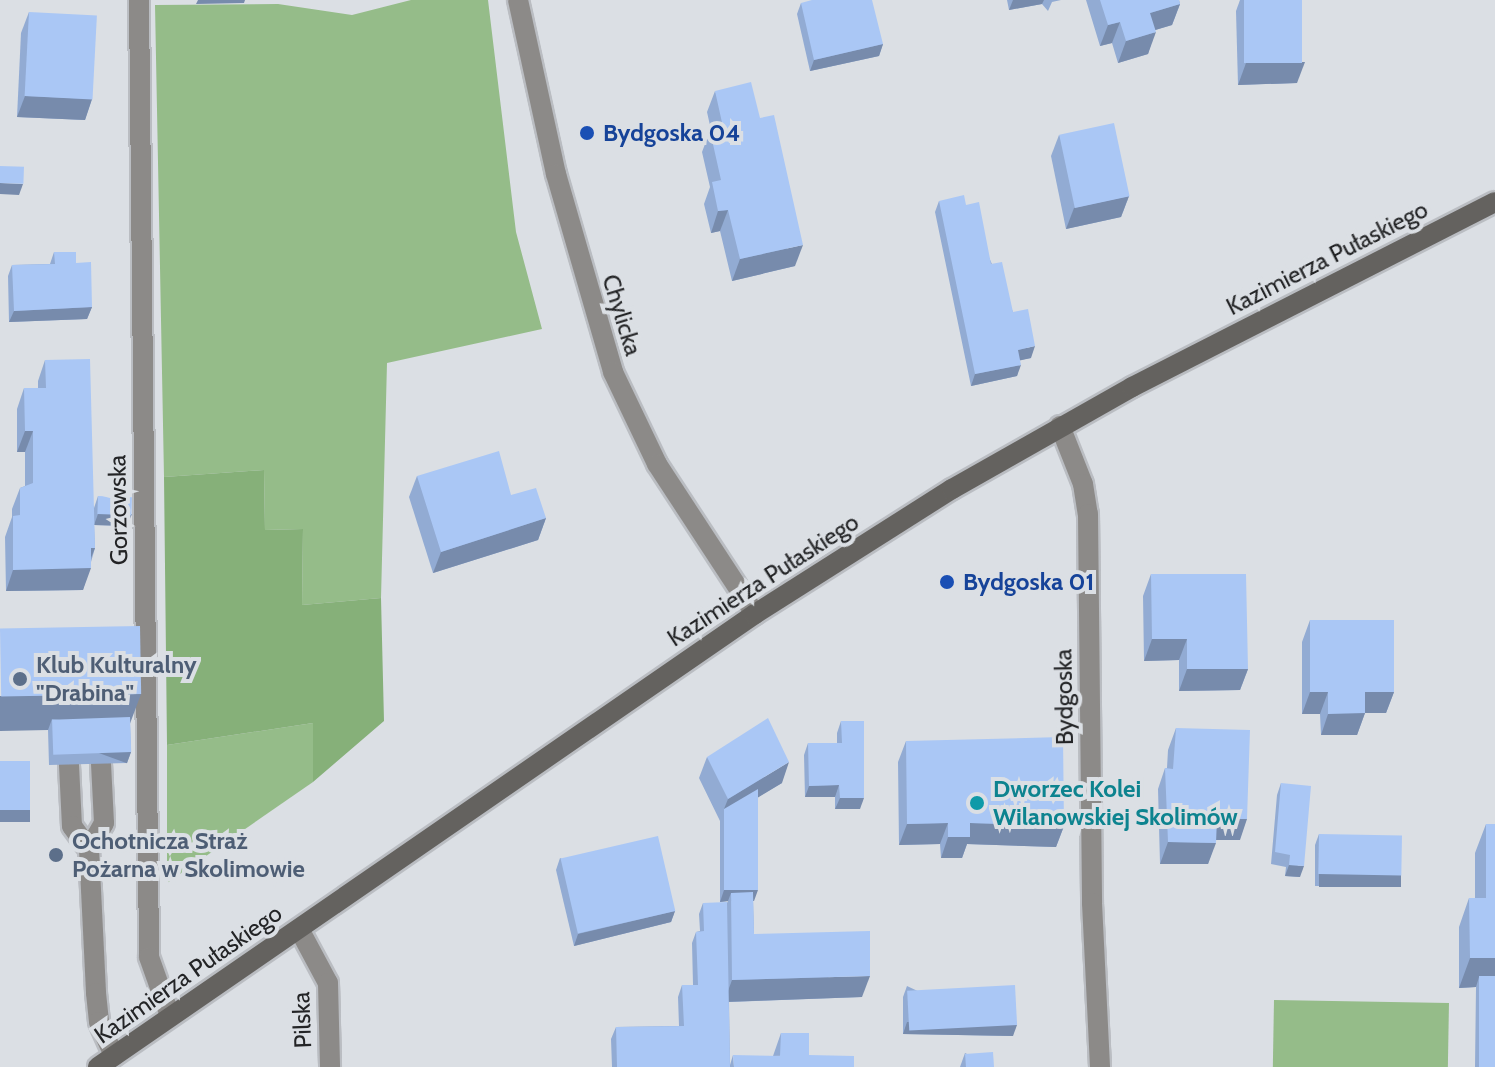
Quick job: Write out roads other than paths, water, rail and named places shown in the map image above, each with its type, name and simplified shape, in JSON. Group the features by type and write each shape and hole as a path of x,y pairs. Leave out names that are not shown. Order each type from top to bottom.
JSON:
{"main road":[{"name":"Kazimierza Pułaskiego","path":"111,1063 170,1016 755,614 1060,426 1495,202"}],"street":[{"name":"Gorzowska","path":"139,0 149,957 170,1016"},
{"name":"Chylicka","path":"518,0 556,174 613,372 657,464 755,614"},
{"name":"Bydgoska","path":"1060,426 1083,484 1088,514 1092,903 1100,1067"},
{"path":"89,849 104,823 101,764"},
{"path":"69,765 72,826 89,849 99,1022 111,1063"},
{"name":"Pilska","path":"299,929 328,983 330,1067"}],"place":[{"name":"Bydgoska 04","path":"587,133"},
{"name":"Bydgoska 01","path":"947,582"},
{"name":"Klub Kulturalny \"Drabina\"","path":"20,679"},
{"name":"Dworzec Kolei Wilanowskiej Skolimów","path":"977,803"},
{"name":"Ochotnicza Straż Pożarna w Skolimowie","path":"56,855"}]}
